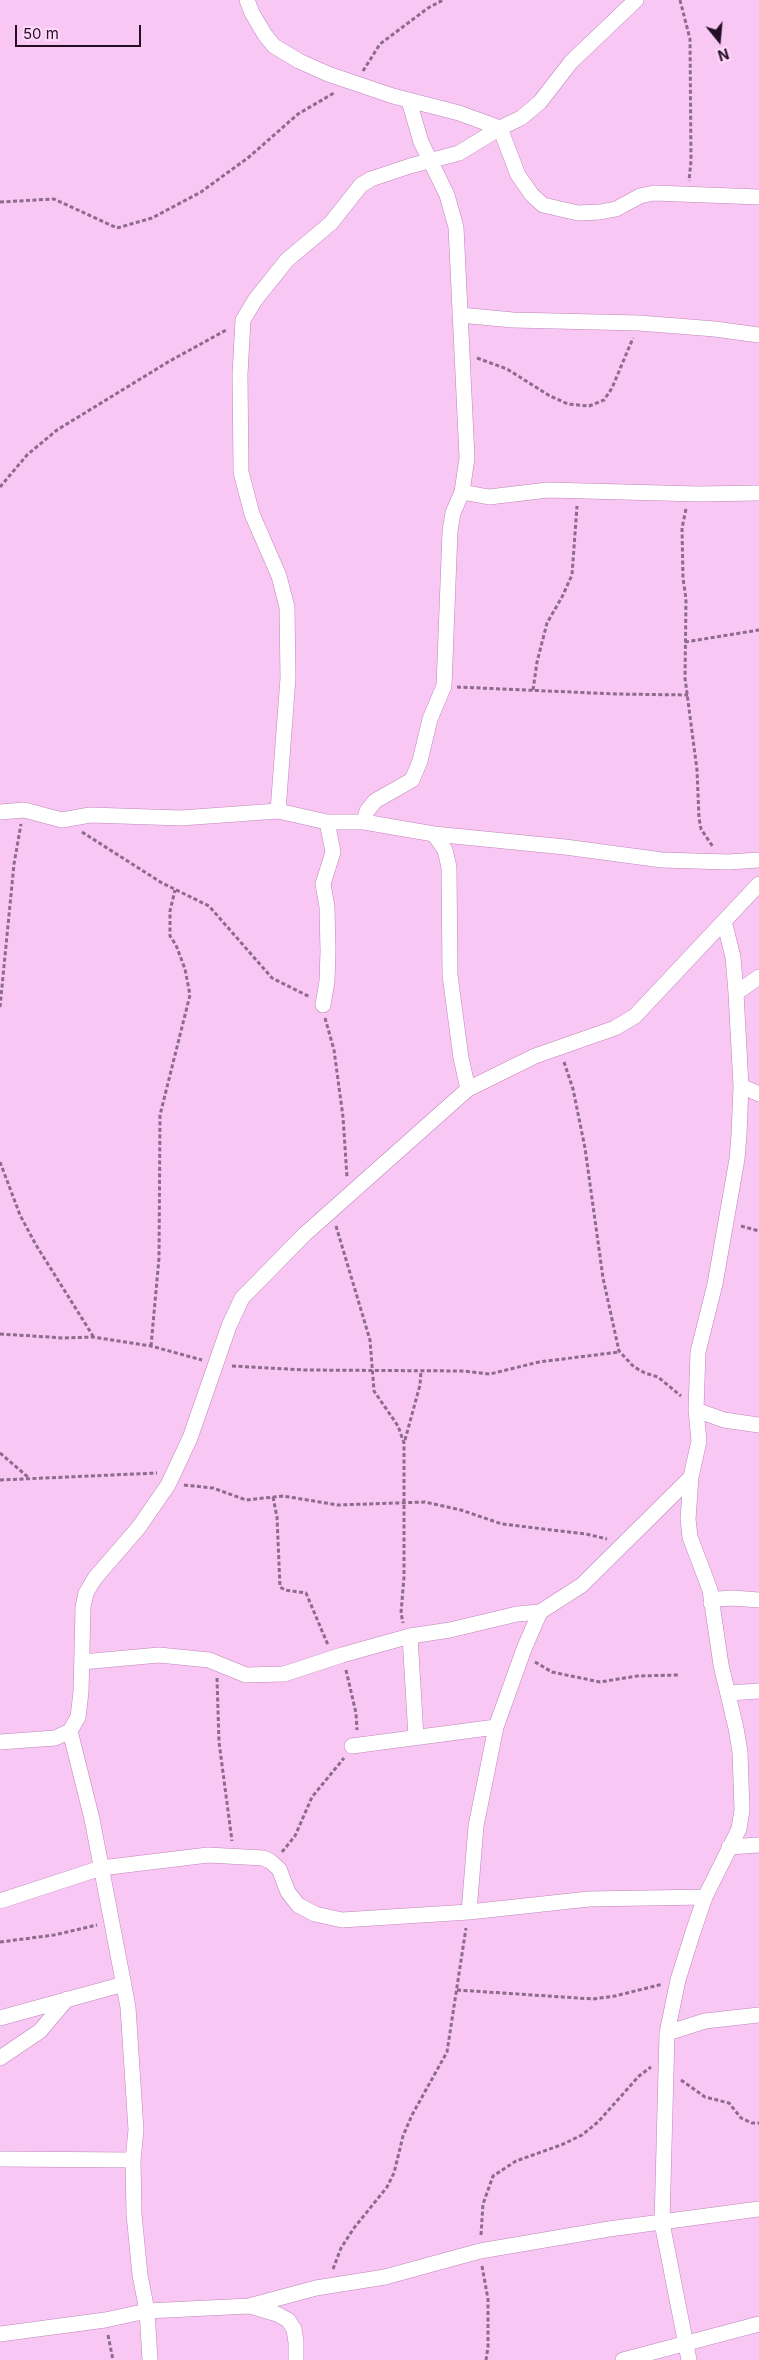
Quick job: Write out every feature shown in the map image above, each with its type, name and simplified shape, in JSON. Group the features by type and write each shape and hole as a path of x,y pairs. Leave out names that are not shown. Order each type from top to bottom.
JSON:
{"street":[{"path":"247,0 252,13 274,46 299,61 328,74 409,101 459,113 500,128 518,175 532,195 543,205 578,213 616,209 640,196 654,193 759,197"},
{"path":"278,811 288,678 287,607 279,576 252,514 241,472 240,374 243,320 254,300 287,260 331,222 361,185 385,174 459,153 500,128 521,118 540,102 572,62 636,0"},
{"path":"364,822 367,811 376,801 412,780 420,761 430,719 444,686 450,531 453,513 462,492 466,458 463,352 456,227 447,195 417,131 409,101"},
{"path":"460,315 513,320 639,323 715,328 759,335"},
{"path":"462,492 489,497 548,490 699,494 759,493"},
{"path":"0,812 24,810 62,820 90,816 181,818 278,811 327,822 364,822 434,834 566,847 662,860 728,862 759,860"},
{"path":"323,1005 327,981 328,951 327,907 323,884 333,852 327,822"},
{"path":"434,834 445,850 449,867 450,975 461,1058 468,1089"},
{"path":"0,1742 48,1739 70,1731 78,1717 81,1692 83,1607 86,1593 95,1578 139,1527 172,1478 190,1438 228,1326 242,1298 348,1194 420,1134 468,1089 535,1056 616,1028 635,1016 759,884"},
{"path":"689,2360 684,2343 662,2223 667,2033 678,1980 705,1897 739,1829 742,1810 740,1752 721,1666 710,1590 690,1537 688,1519 691,1477 699,1441 696,1410 698,1352 715,1284 737,1159 741,1086 736,993 733,957 724,922"},
{"path":"736,993 759,976"},
{"path":"741,1086 759,1094"},
{"path":"696,1410 724,1420 759,1425"},
{"path":"82,1662 158,1655 208,1660 246,1675 284,1674 338,1656 410,1636 450,1630 517,1614 540,1612 582,1585 691,1477"},
{"path":"711,1603 718,1599 726,1598 759,1600"},
{"path":"469,1912 476,1826 496,1727 524,1649 540,1612"},
{"path":"410,1636 416,1737"},
{"path":"728,1693 759,1691"},
{"path":"352,1746 496,1727"},
{"path":"70,1731 92,1819 128,2007 136,2130 133,2160 137,2246 147,2311 150,2360"},
{"path":"729,1847 759,1845"},
{"path":"0,1900 101,1868 208,1855 263,1858 275,1864 284,1878 288,1892 298,1905 315,1914 342,1920 469,1912 589,1899 705,1897"},
{"path":"0,2018 124,1984"},
{"path":"0,2058 40,2032 67,1999"},
{"path":"667,2033 705,2021 759,2015"},
{"path":"0,2159 133,2160"},
{"path":"0,2334 105,2320 147,2311 249,2306 322,2287 385,2277 480,2251 759,2209"},
{"path":"249,2306 277,2314 288,2320 295,2335 296,2360"},
{"path":"623,2360 759,2324"}],"path":[{"path":"0,202 54,199 117,228 152,218 201,192 249,156 311,105 358,83 366,64 380,44 428,8 443,0"},
{"path":"680,0 690,39 691,161 687,195"},
{"path":"0,487 28,455 57,430 168,362 216,338 243,320"},
{"path":"463,352 507,369 550,396 568,404 589,406 604,400 612,388 639,323"},
{"path":"533,690 537,662 547,623 562,598 572,575 579,490"},
{"path":"699,494 686,506 682,528 683,578 686,599 685,678 701,829 708,840 728,862"},
{"path":"685,642 759,630"},
{"path":"444,686 616,694 688,695"},
{"path":"0,1007 14,864 24,810"},
{"path":"62,820 175,890 209,906 218,914 272,978 323,1005 334,1050 343,1117 348,1194"},
{"path":"151,1346 158,1258 160,1115 190,995 185,969 176,945 170,936 170,911 175,890"},
{"path":"558,1047 573,1089 583,1139 603,1278 619,1352 634,1367 667,1383 686,1404 696,1410"},
{"path":"0,1162 20,1215 36,1245 93,1337"},
{"path":"332,1210 370,1340 374,1392 398,1426 404,1442"},
{"path":"0,1334 64,1338 93,1337 151,1346 216,1365 372,1371 490,1374 540,1362 619,1352"},
{"path":"410,1636 400,1613 404,1577 404,1442 418,1392 421,1371"},
{"path":"0,1453 29,1478"},
{"path":"0,1480 131,1475 172,1478 212,1488 246,1500 283,1496 338,1505 403,1501 425,1502 446,1506 502,1524 586,1534 624,1543"},
{"path":"273,1497 278,1517 280,1587 285,1590 306,1593 317,1623 338,1656 356,1713 357,1727 352,1746 329,1778 312,1797 296,1836 275,1864"},
{"path":"524,1649 542,1668 588,1681 600,1682 636,1676 678,1675"},
{"path":"216,1662 220,1742 234,1856"},
{"path":"322,2287 350,2235 386,2187 394,2173 403,2136 412,2115 447,2052 469,1912"},
{"path":"0,1942 54,1935 113,1922"},
{"path":"457,1990 593,1999 615,1996 678,1980"},
{"path":"486,2360 488,2299 480,2251 483,2204 493,2176 516,2161 561,2145 582,2135 598,2122 639,2076 667,2062 706,2097 729,2103 741,2118 752,2123 759,2123"},
{"path":"105,2320 113,2360"}]}
